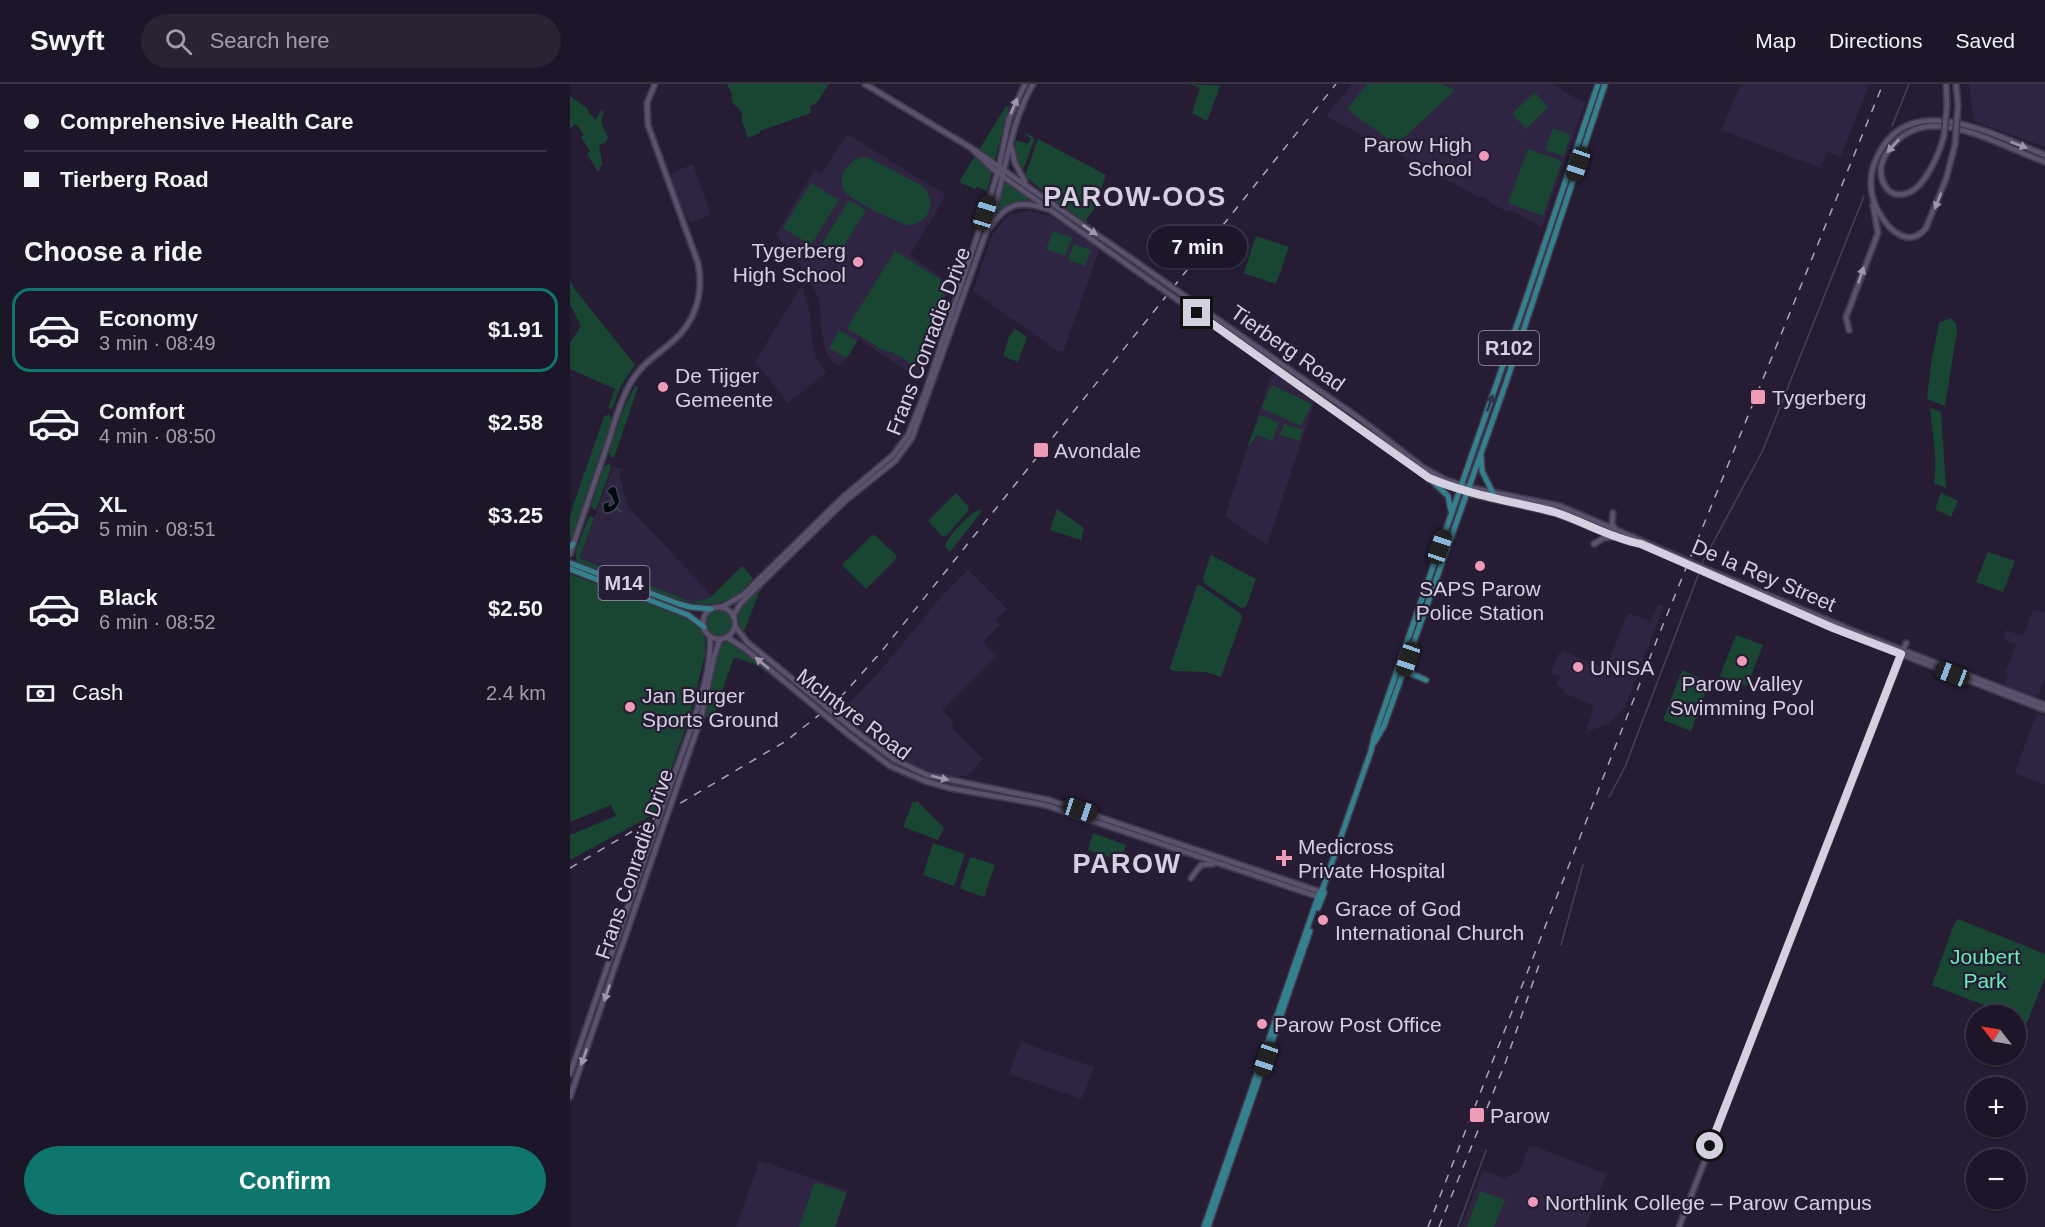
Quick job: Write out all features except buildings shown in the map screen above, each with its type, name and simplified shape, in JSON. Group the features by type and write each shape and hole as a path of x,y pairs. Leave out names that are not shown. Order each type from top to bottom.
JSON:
{"main road":[{"path":"570,554 627,388 644,364 684,330 694,315 699,296 698,263 648,127 647,102 655,84"},
{"name":"Tierberg Road","path":"865,84 1025,183 1359,418 1424,468 1464,489"},
{"name":"Frans Conradie Drive","path":"722,607 743,595 842,498 893,455 904,441 933,368 998,172 1009,119 1025,84"},
{"name":"Frans Conradie Drive","path":"734,616 741,603 844,501 879,475 904,450 912,438 986,233 1019,113 1033,84"},
{"name":"R102","path":"1206,1227 1374,743 1384,726 1408,659 1598,84"},
{"name":"R102","path":"1374,743 1374,737 1452,512 1481,449 1509,372 1605,84"},
{"path":"1946,84 1947,104 1944,136 1935,160 1916,188 1906,194 1899,195 1886,188 1881,170 1883,160 1889,150 1907,133 1928,127 1940,127 1964,131 2045,162"},
{"path":"1874,200 1885,222 1899,235 1912,238 1922,233 1929,223 1946,179 1955,145 1958,105 1956,84"},
{"path":"1849,330 1846,317 1878,233 1871,183 1872,171 1879,151 1899,130 1923,120 1940,119 1963,124 2045,155"},
{"path":"1010,143 1015,163 1025,183"},
{"name":"Tierberg Road","path":"973,150 1003,176 1429,478 1464,489"},
{"path":"986,233 1000,214 1013,206 1030,204 1052,211"},
{"path":"1481,449 1482,470 1493,493"},
{"path":"1429,478 1447,494 1452,512"},
{"name":"De la Rey Street","path":"1464,489 1560,506 1833,628 1902,652 2045,708"},
{"name":"De la Rey Street","path":"1464,489 1555,513 1706,570"},
{"path":"1537,501 1541,505 1562,512 1578,521"},
{"path":"1613,513 1612,524 1616,530"},
{"path":"1594,544 1604,538 1615,537"},
{"name":"M14","path":"570,563 690,608 722,607"},
{"name":"M14","path":"570,569 688,615 704,627 710,636"},
{"path":"710,636 720,639 727,637 735,626 734,616 722,607"},
{"path":"704,627 704,617 711,609"},
{"name":"McIntyre Road","path":"735,626 747,642 854,730 895,760 927,775 1049,800 1321,894"},
{"name":"Frans Conradie Drive","path":"570,1074 695,716 710,656 710,636"},
{"name":"McIntyre Road","path":"727,637 744,648 880,759 914,778 949,788 1045,805 1219,864 1321,894"},
{"name":"Frans Conradie Drive","path":"570,1097 701,718 720,639"},
{"path":"1679,1227 1906,643"},
{"path":"1408,659 1412,674 1426,680"},
{"path":"1191,878 1202,864 1219,864"}],"shaded area":[{"name":"Parow High School","path":"1352,84 1554,84 1585,103 1542,227 1512,211 1508,212 1490,203 1481,196 1479,197 1326,116"},
{"path":"1741,84 1869,84 1841,157 1827,152 1821,168 1721,130"},
{"path":"1969,84 2045,84 2045,147 1974,121"},
{"name":"Tygerberg High School","path":"847,134 943,193 945,197 910,255 948,282 949,286 919,379 859,339 846,359 839,365 835,364 825,348 819,299 803,269 776,235 814,170 822,174"},
{"path":"693,164 711,215 690,223 669,174"},
{"path":"1030,211 1049,216 1066,225 1099,250 1064,350 1059,352 973,291 993,233 1010,214"},
{"path":"803,287 810,314 811,336 816,358 826,371 788,403 755,362 799,289"},
{"path":"1276,373 1313,399 1314,403 1267,545 1225,516 1271,376"},
{"path":"613,467 624,470 619,472 627,505 712,596 710,598 692,602 581,559"},
{"path":"612,486 616,487 620,502 612,512 605,513 603,503 611,501 610,506 614,503 606,491"},
{"path":"968,570 1007,609 995,620 1000,625 983,642 997,656 942,710 954,722 951,727 983,759 967,776 952,777 920,768 895,756 840,713 887,663 940,598"},
{"name":"UNISA","path":"1658,604 1664,606 1625,707 1608,724 1586,732 1594,705 1563,693 1564,691 1557,684 1560,677 1551,673 1559,653 1561,654 1562,651 1606,668 1628,613 1651,621"},
{"path":"2033,609 2045,613 2045,678 2039,693 2032,697 2008,688 2004,683 2008,674 2005,672 2016,645 2005,640 2004,637 2006,630 2023,636"},
{"path":"2039,714 2045,717 2045,785 2016,774 2015,771 2036,716"},
{"path":"1021,1042 1094,1067 1082,1099 1009,1074"},
{"name":"Northlink College – Parow Campus","path":"1534,1146 1607,1174 1586,1227 1461,1227 1483,1170 1504,1178 1519,1172 1528,1148"},
{"path":"761,1161 847,1190 836,1227 736,1227"}],"green space":[{"path":"727,84 829,84 817,103 810,106 811,113 760,131 748,138 742,121 742,112 732,102 732,94"},
{"path":"1190,84 1220,86 1207,121 1192,113 1200,88"},
{"path":"1367,84 1442,84 1455,90 1396,145 1347,109"},
{"path":"1535,92 1548,107 1526,129 1512,114"},
{"path":"570,96 588,109 595,120 602,110 604,112 601,122 608,138 605,143 599,145 602,164 598,172 587,154 590,151 581,137 584,135 576,124 570,128"},
{"path":"1006,106 1009,106 987,191 959,182"},
{"path":"1553,128 1571,135 1564,156 1545,150"},
{"path":"1026,133 1033,137 1034,141 1022,173 1016,157 1015,140 1028,144 1031,138 1025,135"},
{"path":"1038,139 1106,175 1094,209 1087,218 1087,223 1025,176"},
{"path":"1528,149 1562,161 1543,216 1508,203"},
{"path":"863,157 923,186 929,195 930,209 920,222 904,224 866,206 846,193 842,181 844,170 852,162"},
{"path":"1005,181 1032,202 1009,205 993,218"},
{"path":"811,183 839,200 811,245 783,228"},
{"path":"849,200 866,210 836,259 819,249"},
{"path":"1053,231 1072,238 1065,256 1046,249"},
{"path":"1256,236 1289,247 1276,284 1244,273"},
{"path":"1074,244 1091,250 1085,266 1068,260"},
{"path":"895,251 948,284 917,367 892,352 884,351 847,328"},
{"path":"570,280 573,287 635,365 622,384 612,409 608,408 615,389 570,369 570,343 581,326 570,304"},
{"path":"1951,318 1956,324 1957,331 1945,406 1927,399 1939,323"},
{"path":"1015,329 1027,337 1018,362 1003,356 1009,337"},
{"path":"839,330 857,341 847,358 829,348"},
{"path":"1272,385 1312,404 1301,426 1261,408"},
{"path":"635,386 638,387 614,458 609,452 624,408"},
{"path":"1930,408 1941,412 1946,488 1934,483 1935,455"},
{"path":"609,414 612,419 570,542 570,517 574,503 604,417"},
{"path":"1260,415 1279,422 1272,441 1257,435 1250,445 1248,444"},
{"path":"1284,424 1303,430 1299,441 1280,435"},
{"path":"608,464 611,468 596,510 591,506 604,467"},
{"path":"956,493 969,510 943,537 928,521"},
{"path":"1941,493 1958,501 1951,517 1935,509"},
{"path":"1057,509 1084,528 1081,540 1050,530"},
{"path":"980,510 981,512 950,552 945,546 950,537 965,520"},
{"path":"589,516 594,518 581,559 692,602 710,598 742,566 753,578 741,592 728,600 714,604 699,604 669,596 608,573 577,561 575,553"},
{"path":"872,535 896,555 896,559 866,589 842,565"},
{"path":"1988,552 2015,561 2003,592 1976,582"},
{"path":"1211,555 1256,579 1246,607 1241,608 1204,583 1203,577"},
{"name":"Jan Burger Sports Ground","path":"570,574 691,620 699,627 705,638 705,655 690,715 656,813 570,860 570,835 616,816 611,805 570,822"},
{"path":"1200,585 1241,614 1242,618 1221,677 1206,672 1172,671 1170,668 1197,586"},
{"path":"763,587 743,634 739,626 738,614 744,603"},
{"path":"719,610 728,614 732,623 728,632 719,636 710,632 706,623 710,614"},
{"name":"Parow Valley Swimming Pool","path":"1736,635 1763,645 1747,686 1720,676"},
{"path":"723,643 735,645 787,689 757,665 734,657 712,720 705,716 717,656"},
{"path":"1682,670 1709,682 1691,731 1663,720"},
{"path":"913,801 915,803 917,801 944,828 938,840 903,827"},
{"path":"1093,833 1126,845 1120,861 1088,850"},
{"path":"933,843 965,854 954,886 923,875"},
{"path":"972,857 995,865 984,897 960,887"},
{"name":"Joubert Park","path":"1958,919 2045,954 2045,977 2027,1023 2026,1005 1983,1005 1932,985"},
{"path":"815,1182 847,1193 835,1227 799,1227"},
{"path":"1480,1191 1505,1200 1494,1227 1467,1227"}],"waterway":[{"path":"1892,126 1909,84"},
{"path":"1701,565 1763,450 1864,196"},
{"path":"617,508 621,512"},
{"path":"1609,797 1625,767 1699,573"},
{"path":"1561,945 1583,865"},
{"path":"1458,1227 1486,1150"}],"railway":[{"path":"570,868 786,741 838,700 881,652 1336,84"},
{"path":"1428,1227 1658,637 1883,84"},
{"path":"1439,1227 1506,1061 1541,959"}],"place":[{"name":"Parow High School","path":"1484,156"},
{"name":"Tygerberg High School","path":"858,262"},
{"name":"De Tijger Gemeente","path":"663,387"},
{"name":"Tygerberg","path":"1758,397"},
{"name":"Avondale","path":"1041,450"},
{"name":"SAPS Parow Police Station","path":"1480,566"},
{"name":"Parow Valley Swimming Pool","path":"1742,661"},
{"name":"UNISA","path":"1578,667"},
{"name":"Jan Burger Sports Ground","path":"630,707"},
{"name":"Medicross Private Hospital","path":"1284,858"},
{"name":"Grace of God International Church","path":"1323,920"},
{"name":"Parow Post Office","path":"1262,1024"},
{"name":"Parow","path":"1477,1115"},
{"name":"Northlink College – Parow Campus","path":"1533,1202"}],"district":[{"name":"PAROW-OOS","path":"1135,197"},
{"name":"PAROW","path":"1127,864"}],"route":[{"path":"1197,313 1429,478 1466,492 1555,513 1624,540 1641,544 1833,628 1901,654 1710,1146"}]}
